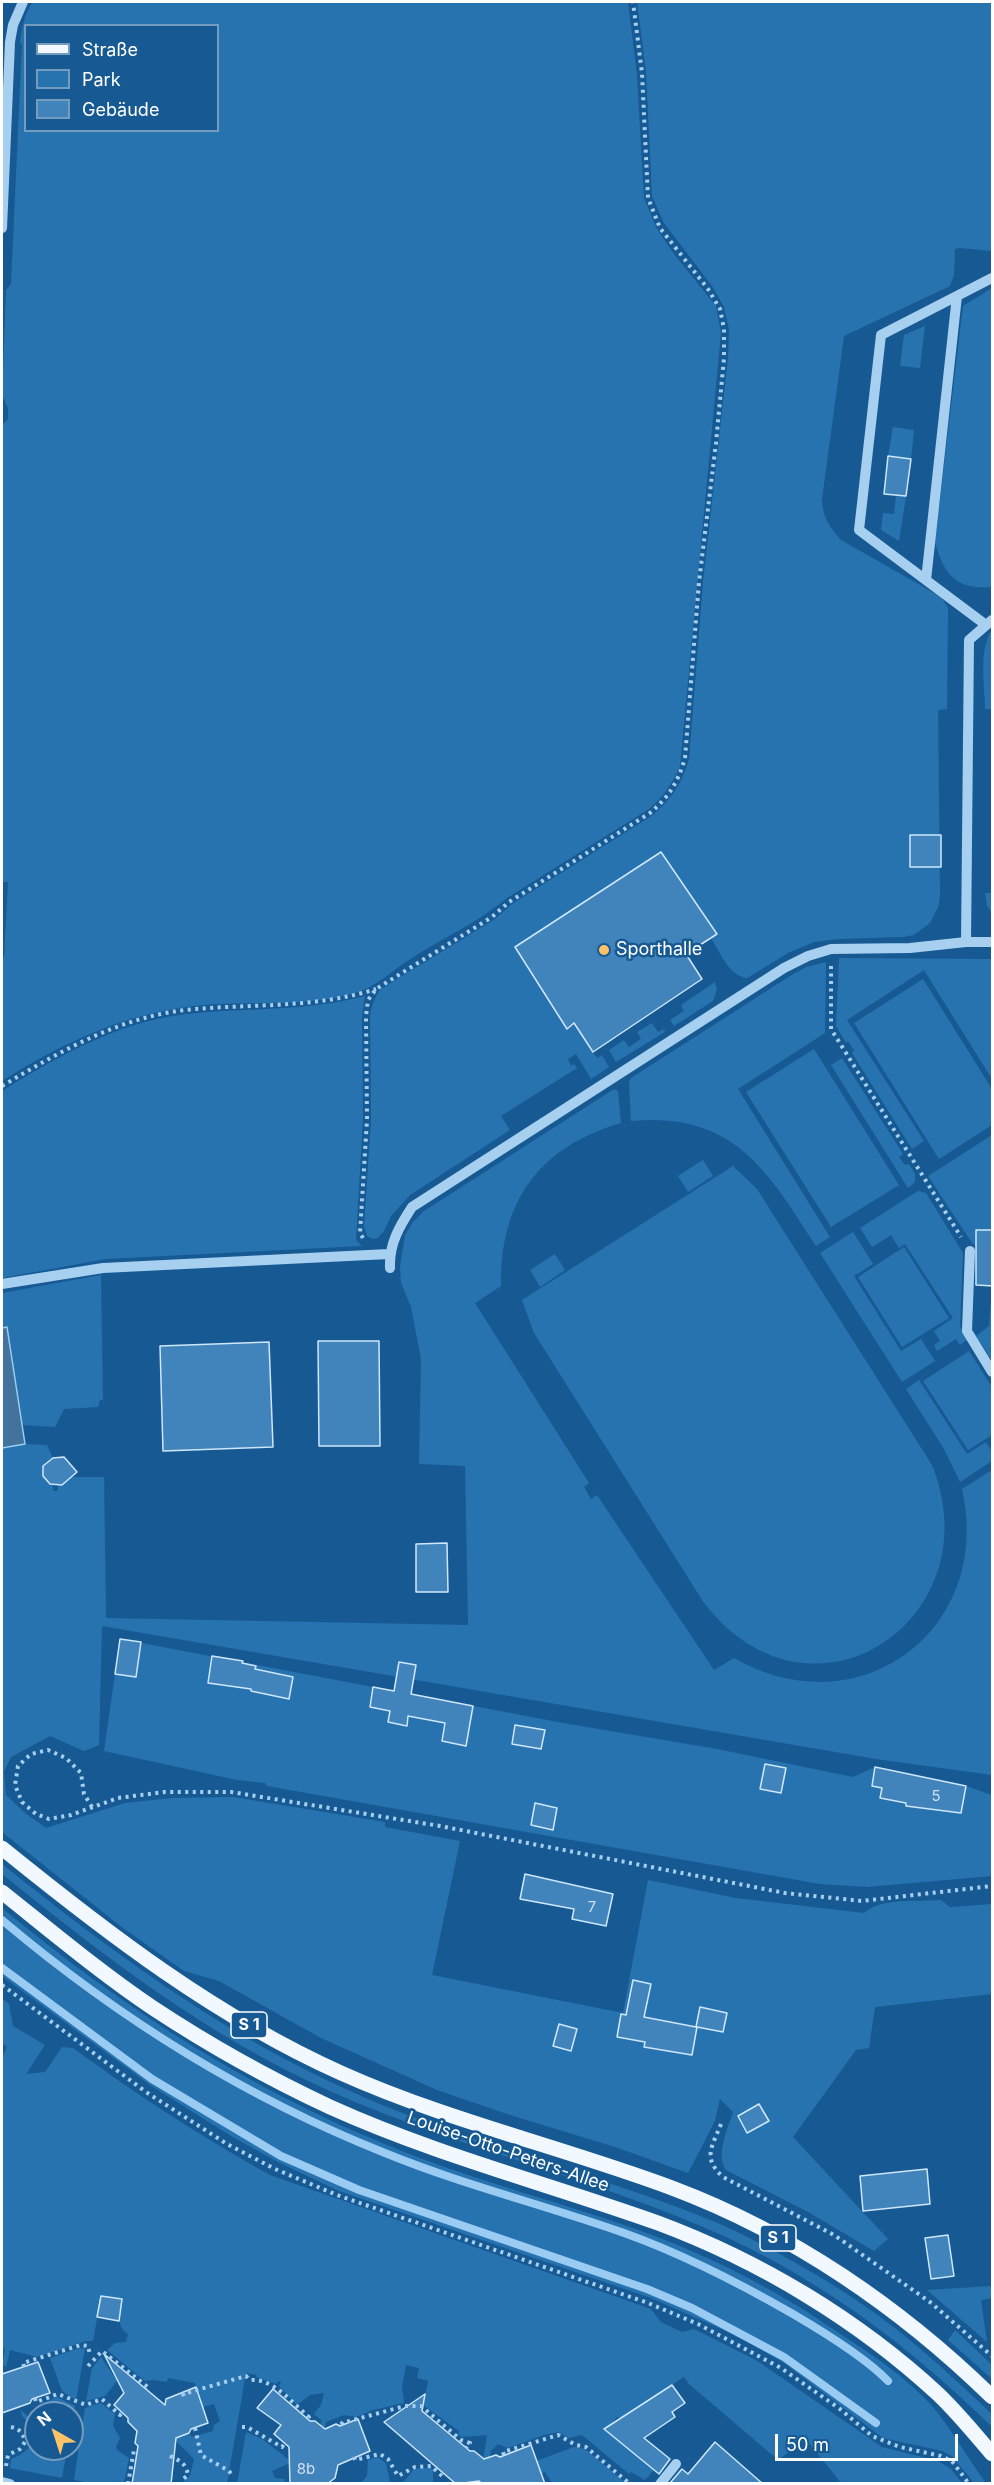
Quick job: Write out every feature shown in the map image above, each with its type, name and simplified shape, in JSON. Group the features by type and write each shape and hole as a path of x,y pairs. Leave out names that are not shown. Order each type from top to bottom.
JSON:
{"main road":[{"name":"Louise-Otto-Peters-Allee","path":"2,1848 114,1936 174,1978 288,2047 412,2103 673,2189 736,2216 798,2248 861,2288 893,2312 993,2397"},
{"name":"Louise-Otto-Peters-Allee","path":"2,1892 153,2007 217,2047 328,2106 401,2137 659,2224 720,2249 777,2279 844,2317 886,2349 940,2396 993,2454"}],"street":[{"path":"2,228 10,42 13,26 23,2"},
{"path":"966,942 969,640 989,622 926,580 859,530 881,335 993,278"},
{"path":"926,580 957,296"},
{"path":"390,1268 390,1254 397,1230 412,1207 784,968 808,956 831,949 910,948 966,942 993,942"},
{"path":"970,1251 967,1331 993,1372"},
{"path":"2,1284 103,1268 390,1254"},
{"path":"660,2484 676,2464"},
{"path":"2,2482 10,2484"}],"path":[{"path":"2,1086 95,1034 143,1019 193,1009 272,1006 350,997 376,989 650,813 665,800 679,781 685,758 699,582 717,433 724,329 720,309 708,289 660,228 648,198 642,73 633,2"},
{"path":"831,949 831,1029 970,1251"},
{"path":"376,989 368,1000 366,1016 367,1120 360,1233 365,1241 390,1254"},
{"path":"92,1807 84,1794 81,1773 66,1758 48,1750 32,1754 18,1766 15,1785 22,1802 36,1814 49,1819 70,1815 118,1798 165,1792 231,1792 440,1826 785,1893 862,1902 993,1886"},
{"path":"2,1985 146,2092 227,2144 275,2169 337,2195 648,2303 698,2324 781,2368 840,2409 872,2436 900,2447 941,2456 952,2461 969,2484"},
{"path":"721,2124 711,2150 710,2160 714,2169 723,2177 834,2235 930,2302 993,2356"},
{"path":"24,2367 23,2363 81,2345 87,2346 90,2355"},
{"path":"88,2366 102,2351 149,2388 147,2390"},
{"path":"184,2396 183,2394 198,2388 246,2376 250,2380 255,2379 276,2387 309,2417 307,2418"},
{"path":"35,2398 36,2402 58,2394 86,2405 102,2399 120,2415 122,2413"},
{"path":"343,2425 342,2423 359,2417 405,2406 421,2406 461,2440 467,2440 470,2443 466,2448"},
{"path":"5,2469 8,2455 20,2449 25,2442 24,2435 18,2429 11,2427"},
{"path":"195,2427 201,2455 233,2476"},
{"path":"242,2427 247,2427 282,2447 285,2443"},
{"path":"504,2455 503,2452 551,2435 558,2435 576,2445 586,2446 630,2484"},
{"path":"128,2484 134,2450 137,2451"},
{"path":"354,2457 355,2460 380,2454 388,2459 398,2476 415,2467 431,2466 442,2476 444,2474"},
{"path":"170,2456 187,2467 189,2475 182,2480"}],"green space":[{"path":"33,2 628,2 637,75 644,198 657,229 716,306 721,333 680,766 671,784 659,799 649,809 365,989 321,1000 204,1005 150,1014 123,1021 73,1041 2,1081 2,957 4,957 8,882 2,882 2,425 8,419 8,408 2,395 6,290 11,284 22,44 20,43 24,21"},
{"path":"637,2 992,2 992,251 955,249 954,275 950,286 844,336 822,499 827,521 841,540 941,597 948,608 947,709 938,710 939,905 930,923 914,935 814,942 788,953 747,978 730,968 711,938 716,933 661,852 515,947 566,1028 574,1023 597,1058 602,1055 609,1067 591,1079 576,1054 568,1059 571,1066 574,1064 577,1068 501,1116 510,1130 410,1195 391,1216 384,1231 378,1238 373,1239 367,1236 364,1226 371,1119 370,1016 379,992 653,815 676,790 689,759 703,582 728,358 729,329 724,307 712,286 664,223 652,196 646,72"},
{"path":"992,288 992,587 980,587 960,582 947,571 935,541 963,306"},
{"path":"925,326 920,368 900,366 904,335"},
{"path":"893,427 914,430 911,459 888,456"},
{"path":"896,495 906,496 899,541 881,530 883,513 894,514"},
{"path":"992,630 992,709 985,709 984,657 985,647"},
{"path":"992,709 992,913 987,906 985,893 991,893"},
{"path":"839,958 992,959 992,1079 924,970 847,1020 924,1141 912,1149 852,1053 854,1050 848,1041 846,1043 836,1026"},
{"path":"826,962 825,1033 738,1089 830,1237 816,1246 781,1193 763,1171 744,1152 722,1136 696,1126 666,1120 631,1121 629,1082 631,1078 790,976 806,967"},
{"path":"923,979 992,1089 992,1125 939,1159 854,1023"},
{"path":"715,982 717,989 713,1001 674,1026 670,1020 684,1011 681,1005"},
{"path":"365,996 362,1016 363,1119 356,1240 362,1246 106,1259 2,1278 2,1091 94,1040 143,1023 196,1013 323,1004"},
{"path":"652,1023 658,1032 664,1029 665,1032 616,1062 609,1050 624,1040 629,1047 641,1039 637,1032"},
{"path":"814,1049 899,1185 831,1227 746,1092"},
{"path":"842,1058 903,1154 899,1157 905,1165 909,1164 915,1174 915,1182 908,1188 831,1065"},
{"path":"614,1089 618,1091 621,1123 592,1133 568,1147 547,1163 530,1182 517,1203 508,1228 501,1286 475,1303 589,1483 584,1487 591,1499 597,1495 714,1670 734,1658 781,1677 827,1682 870,1673 907,1653 937,1623 957,1585 967,1540 962,1489 992,1470 992,1775 876,1759 102,1626 99,1745 84,1751 50,1736 11,1757 4,1772 6,1795 46,1828 125,1803 172,1798 233,1797 385,1822 385,1827 460,1841 432,1975 623,2013 648,1880 736,1898 864,1913 880,1904 901,1901 941,1900 950,1907 992,1904 992,1994 875,2007 869,2048 856,2050 793,2137 888,2239 874,2251 808,2212 726,2170 723,2164 722,2149 733,2112 720,2099 715,2121 688,2173 437,2090 321,2038 219,1981 184,1971 123,1928 2,1832 2,1448 25,1444 47,1445 53,1458 43,1466 43,1476 50,1485 53,1485 53,1491 58,1491 58,1485 62,1485 71,1477 104,1477 106,1618 468,1625 465,1466 419,1464 421,1359 411,1307 401,1283 400,1267 405,1235 424,1211"},
{"path":"992,1135 992,1247 976,1246 928,1176"},
{"path":"703,1160 713,1176 688,1192 678,1176"},
{"path":"733,1166 757,1189 932,1465 944,1521 938,1571 916,1613 882,1644 840,1661 794,1662 747,1643 704,1603 534,1333 522,1300"},
{"path":"918,1191 926,1193 963,1253 960,1326 967,1340 960,1345 956,1339 937,1351 934,1345 940,1341 934,1331 953,1318 905,1244 899,1248 891,1235 872,1247 860,1228"},
{"path":"853,1232 873,1264 854,1276 901,1351 921,1339 935,1361 902,1382 820,1253"},
{"path":"904,1247 949,1318 902,1347 858,1277"},
{"path":"555,1254 565,1270 540,1287 530,1270"},
{"path":"101,1275 103,1400 100,1400 98,1407 64,1409 55,1427 22,1425 7,1327 2,1328 2,1293"},
{"path":"992,1289 992,1361 976,1336 989,1326"},
{"path":"969,1351 992,1387 992,1435 968,1450 923,1381"},
{"path":"919,1380 967,1454 986,1442 992,1452 992,1461 960,1482 944,1449 906,1389"},
{"path":"120,1639 563,1723 717,1749 853,1777 875,1767 966,1786 992,1795 992,1876 867,1887 820,1884 267,1786 265,1783 237,1780 104,1751"},
{"path":"2,1864 81,1926 163,1985 292,2063 402,2113 699,2215 795,2262 874,2312 909,2340 992,2414 992,2427 932,2372 868,2321 799,2275 763,2255 678,2216 380,2112 287,2071 243,2047 160,1994 80,1935 2,1874"},
{"path":"2,1908 93,1979 140,2012 236,2072 286,2099 338,2124 424,2160 652,2235 726,2267 774,2292 866,2351 912,2386 940,2416 986,2483 974,2483 952,2456 942,2451 883,2438 784,2363 737,2336 651,2298 339,2191 278,2162 231,2136 150,2085 2,1976"},
{"path":"2,1998 9,2004 13,2026 45,2045 26,2074 45,2072 62,2047 73,2048 169,2114 270,2175 651,2309 661,2322 682,2332 694,2329 756,2360 882,2447 938,2461 950,2468 962,2483 841,2483 806,2439 778,2460 689,2384 684,2377 620,2419 617,2417 606,2431 654,2470 645,2480 631,2472 629,2474 582,2435 569,2438 558,2432 508,2448 498,2444 491,2451 489,2460 483,2461 487,2435 461,2437 458,2434 459,2431 423,2405 428,2381 417,2378 419,2368 406,2365 402,2386 404,2403 373,2410 356,2417 344,2415 326,2422 324,2431 318,2428 322,2421 314,2414 321,2405 324,2393 310,2395 297,2405 279,2386 281,2383 279,2381 276,2384 256,2377 257,2375 246,2373 227,2483 182,2483 190,2476 194,2459 174,2439 181,2433 189,2433 192,2437 213,2431 214,2425 220,2421 214,2404 203,2407 195,2383 168,2378 167,2382 145,2381 107,2350 115,2343 126,2342 128,2334 121,2327 119,2318 122,2299 101,2296 93,2341 86,2341 37,2357 10,2350 6,2367 2,2364 5,2349 2,2348 2,2057 7,2047 2,2043"},
{"path":"992,2286 992,2298 981,2300 987,2342 927,2290"},
{"path":"955,2330 992,2365 992,2379 948,2340"},
{"path":"80,2348 85,2349 76,2400 62,2391 50,2358"},
{"path":"101,2357 117,2381 105,2396 86,2401 92,2368"},
{"path":"57,2397 65,2401 48,2401"},
{"path":"101,2403 115,2414 113,2426 120,2438 116,2446 117,2450 129,2458 124,2483 91,2483 74,2480 77,2461 84,2461 85,2408"},
{"path":"246,2432 262,2439 292,2462 272,2471 275,2478 285,2479 284,2483 237,2484"},
{"path":"574,2447 585,2449 626,2483 552,2483 545,2472 541,2474 536,2461"},
{"path":"24,2452 24,2461 65,2461 62,2478 10,2468 11,2459"},
{"path":"377,2457 386,2463 390,2483 361,2483 367,2476 368,2460"},
{"path":"431,2468 433,2483 403,2483 414,2469"}],"shaded area":[{"path":"7,1327 25,1444 2,1448 2,1328"}],"building":[{"path":"888,456 911,459 906,496 884,494"},
{"path":"910,835 941,835 941,867 910,867"},
{"name":"Sporthalle","path":"661,852 717,934 686,954 702,979 593,1052 574,1023 567,1029 515,947"},
{"path":"976,1230 993,1230 993,1286 976,1285"},
{"path":"318,1341 379,1341 380,1446 319,1446"},
{"path":"269,1342 273,1447 163,1451 160,1346"},
{"path":"64,1457 77,1472 62,1485 50,1484 43,1476 43,1466 53,1458"},
{"path":"447,1543 448,1592 416,1592 416,1544"},
{"path":"120,1639 141,1642 136,1677 115,1674"},
{"path":"212,1656 243,1661 242,1663 256,1666 255,1669 293,1677 289,1699 251,1691 251,1689 208,1683"},
{"path":"399,1662 416,1665 411,1694 473,1706 466,1746 442,1741 445,1723 408,1716 407,1726 388,1722 390,1711 370,1707 373,1687 394,1691"},
{"path":"515,1725 545,1730 541,1749 512,1744"},
{"path":"765,1764 786,1768 781,1793 760,1789"},
{"path":"875,1767 966,1786 961,1813 906,1806 906,1803 880,1798 882,1788 872,1786"},
{"path":"535,1803 557,1808 553,1830 531,1825"},
{"path":"525,1874 613,1894 606,1926 572,1919 574,1909 520,1899"},
{"path":"633,1980 651,1984 644,2017 696,2027 700,2007 727,2013 723,2032 697,2027 692,2055 644,2047 645,2042 617,2037 621,2014 626,2015"},
{"path":"559,2024 577,2029 571,2051 553,2046"},
{"path":"759,2104 769,2121 747,2133 738,2116"},
{"path":"927,2169 930,2204 863,2211 860,2176"},
{"path":"948,2235 954,2276 931,2279 925,2238"},
{"path":"101,2296 122,2299 119,2321 97,2317"},
{"path":"104,2354 165,2405 166,2399 196,2387 208,2423 176,2438 171,2484 132,2484 138,2446 135,2443 137,2431 128,2422 128,2418 114,2405 124,2393"},
{"path":"38,2362 50,2393 31,2401 24,2401 24,2405 2,2413 2,2374"},
{"path":"672,2385 685,2403 672,2412 675,2417 644,2438 670,2459 659,2474 604,2429"},
{"path":"273,2389 310,2421 315,2421 325,2429 358,2419 370,2451 338,2465 335,2478 327,2484 290,2484 289,2447 274,2434 281,2425 257,2408"},
{"path":"425,2394 422,2411 470,2451 474,2451 484,2459 496,2455 500,2457 531,2445 545,2484 482,2484 479,2481 456,2484 384,2422"},
{"path":"715,2442 763,2484 670,2483 682,2469 688,2474"}],"waterway":[{"path":"2,1920 46,1956 137,2022 184,2052 282,2107 333,2131 414,2164 624,2233 689,2260 752,2291 817,2328 855,2354 888,2381"},
{"path":"2,1968 152,2079 281,2156 359,2190 647,2289 692,2308 784,2357 876,2423"}],"place":[{"name":"Sporthalle","path":"604,950"}]}
